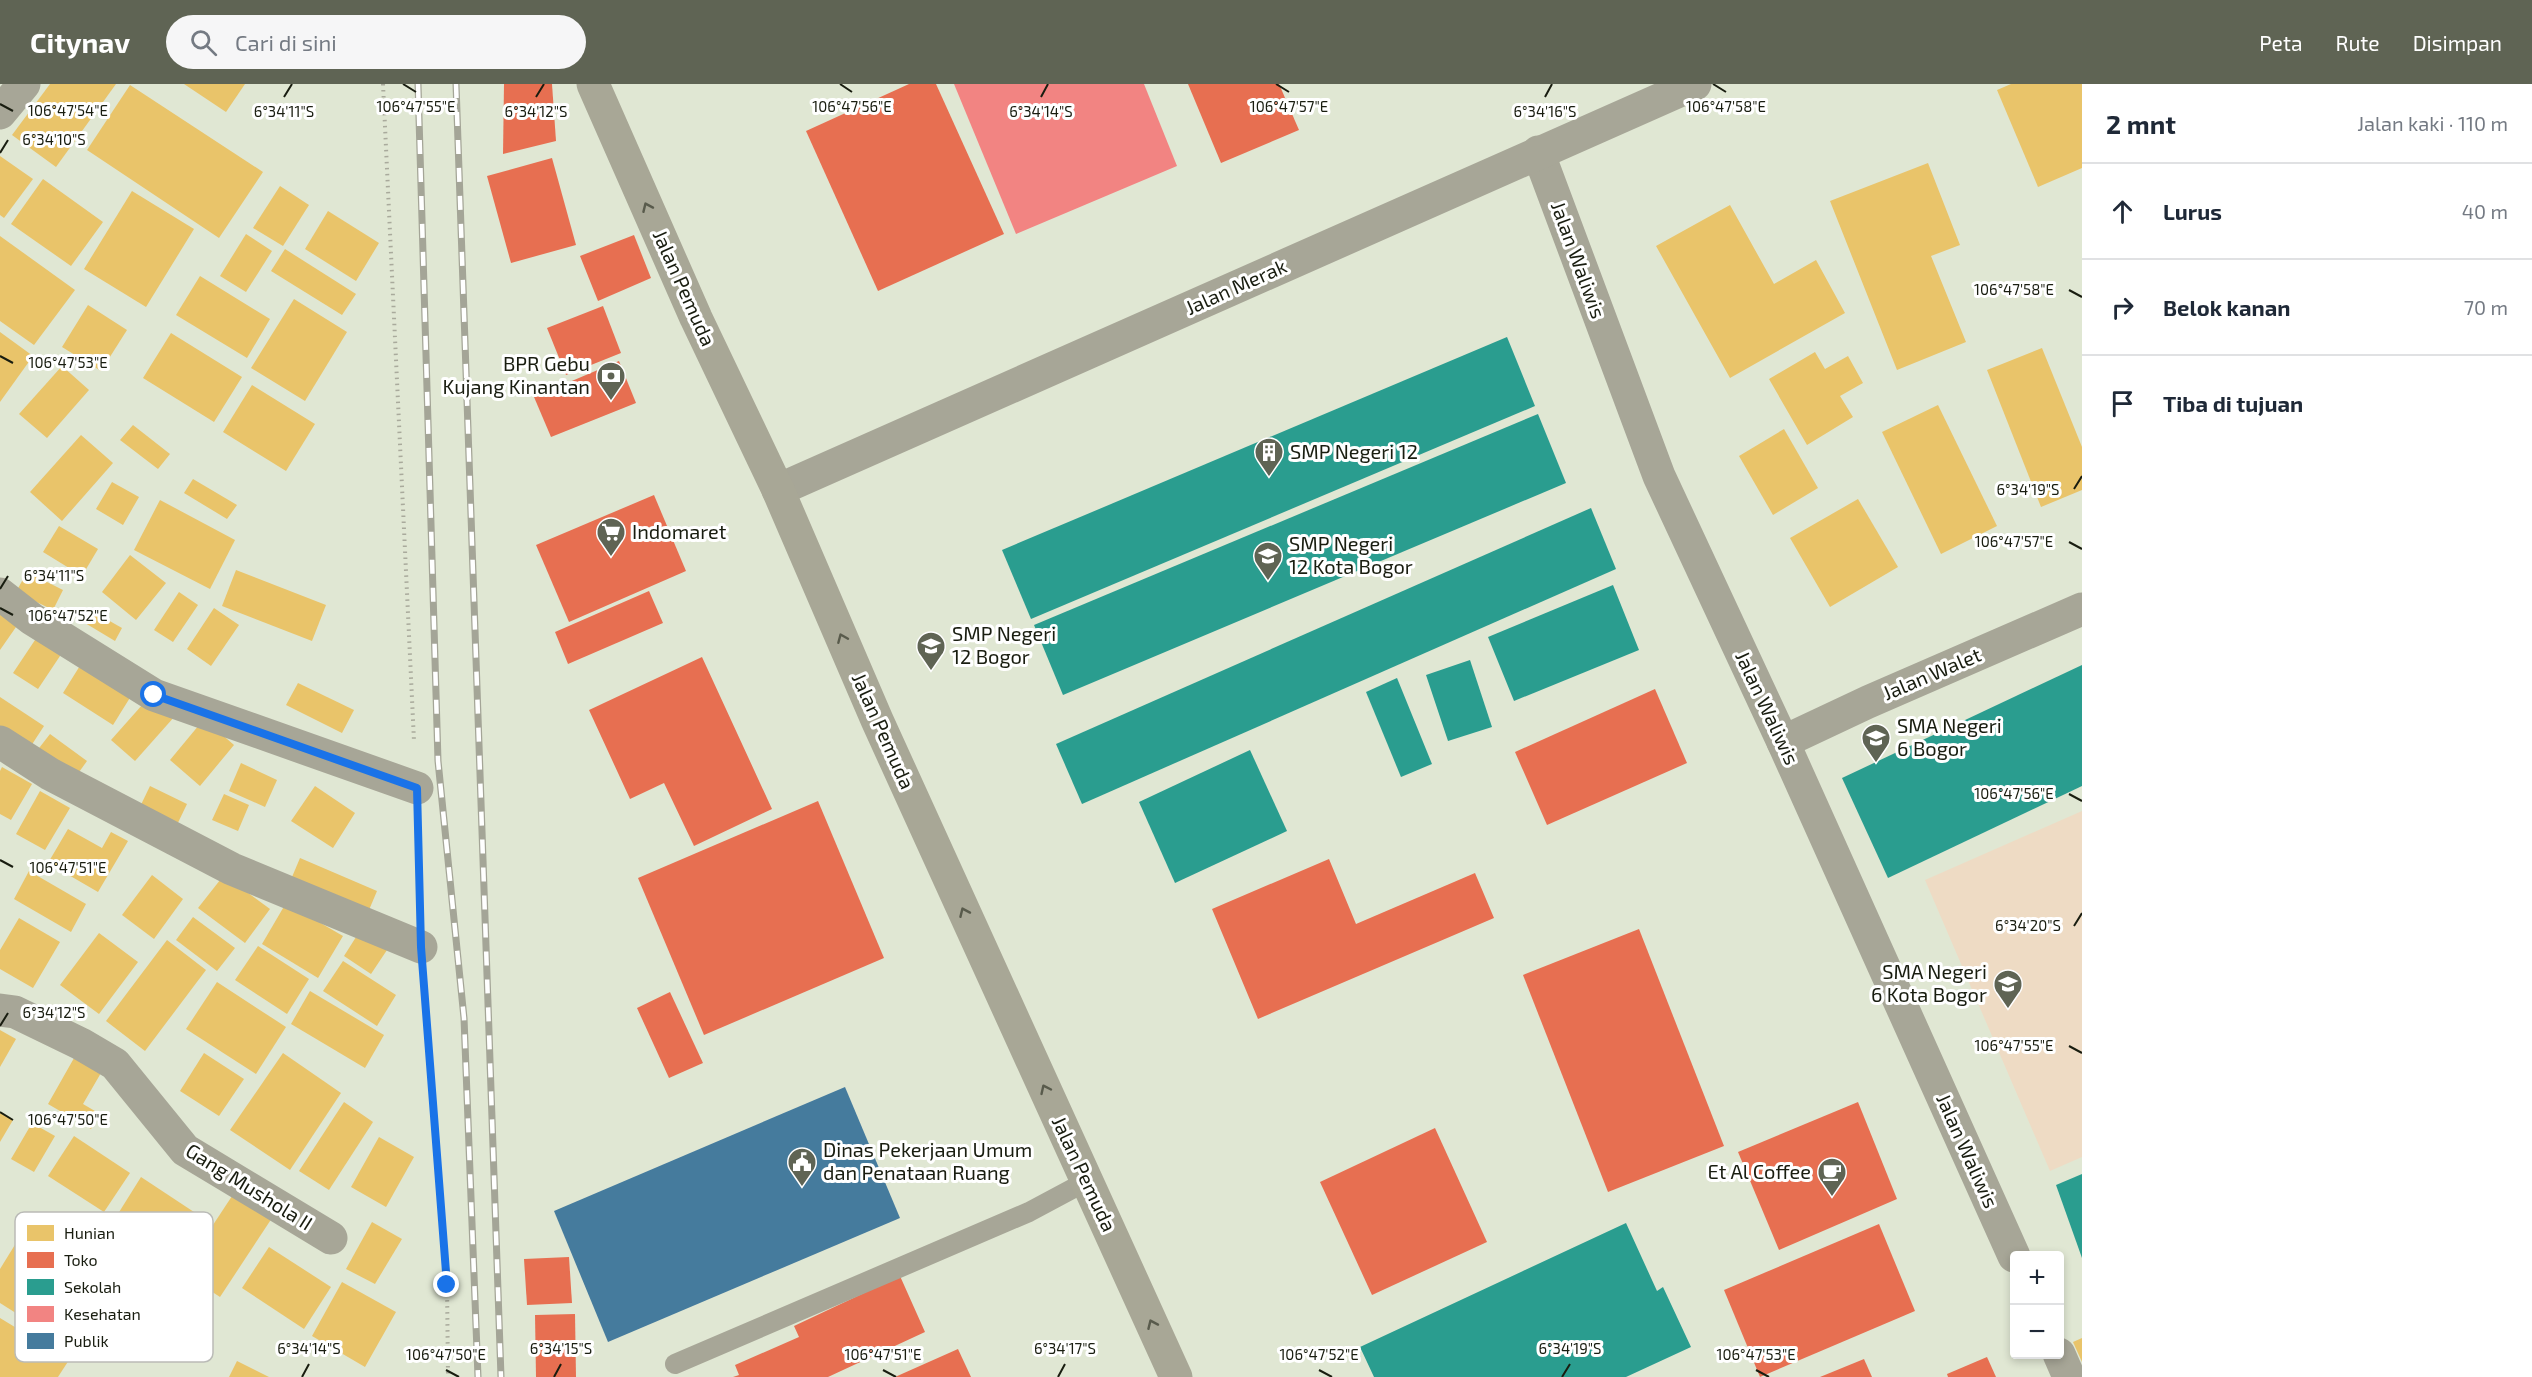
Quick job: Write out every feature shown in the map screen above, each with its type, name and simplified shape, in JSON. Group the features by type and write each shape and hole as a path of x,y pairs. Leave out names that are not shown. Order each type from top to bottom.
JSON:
{"main road":[{"name":"Jalan Pemuda","path":"593,84 696,318 778,490 877,720 1176,1377"}],"street":[{"path":"0,113 24,84"},
{"name":"Jalan Merak","path":"778,490 1695,84"},
{"name":"Jalan Waliwis","path":"1538,152 1659,476 1783,742 2012,1251"},
{"path":"0,594 33,619 154,695 417,788"},
{"name":"Jalan Walet","path":"1783,742 1868,702 2082,609"},
{"path":"0,742 50,774 232,869 421,947"},
{"name":"Gang Mushola II","path":"0,1010 15,1012 81,1044 115,1064 185,1150 331,1238"},
{"path":"2061,1359 2069,1377"}],"lane":[{"path":"675,1364 1029,1212 1087,1181"}],"path":[{"path":"383,84 417,788 421,947 447,1285 448,1377"}],"shaded area":[{"path":"2082,811 2082,1157 2050,1171 1925,880"}],"building: Hunian":[{"path":"50,84 116,84 56,167 12,135"},
{"path":"184,84 245,84 226,112"},
{"path":"2011,84 2082,84 2082,168 2038,187 1997,90"},
{"path":"130,85 263,172 219,238 87,150"},
{"path":"0,156 33,179 4,218 0,215"},
{"path":"1928,163 1960,245 1931,256 1966,342 1897,370 1830,201"},
{"path":"43,179 103,222 71,266 11,224"},
{"path":"280,186 309,205 283,246 253,228"},
{"path":"132,191 194,229 146,307 84,269"},
{"path":"1730,205 1774,284 1816,260 1845,313 1730,378 1656,246"},
{"path":"328,211 379,243 356,281 305,249"},
{"path":"246,234 272,251 246,292 220,276"},
{"path":"0,236 75,290 34,345 0,321"},
{"path":"285,249 356,294 342,315 271,271"},
{"path":"200,276 270,319 247,358 176,315"},
{"path":"294,299 347,332 305,401 251,368"},
{"path":"88,305 127,330 101,371 62,347"},
{"path":"0,332 33,356 0,402"},
{"path":"171,333 242,377 214,422 143,378"},
{"path":"2042,348 2082,447 2082,490 2041,507 1987,370"},
{"path":"1815,352 1825,369 1848,356 1863,383 1840,396 1853,417 1807,445 1769,379"},
{"path":"62,366 89,390 47,438 19,414"},
{"path":"252,385 315,424 286,471 223,432"},
{"path":"1938,405 1997,526 1941,554 1882,432"},
{"path":"133,425 170,454 158,469 120,440"},
{"path":"1784,429 1818,488 1773,515 1739,456"},
{"path":"81,435 113,463 62,521 30,492"},
{"path":"193,479 237,505 227,519 184,493"},
{"path":"112,482 139,497 123,525 96,509"},
{"path":"1858,499 1898,567 1830,607 1790,538"},
{"path":"160,500 235,540 210,589 134,550"},
{"path":"59,526 98,549 82,576 43,552"},
{"path":"130,555 166,583 136,620 102,592"},
{"path":"236,570 326,605 312,641 222,606"},
{"path":"27,572 63,590 53,610 16,592"},
{"path":"179,592 198,605 173,642 154,630"},
{"path":"7,606 23,617 0,650 0,615"},
{"path":"214,608 239,625 211,666 187,649"},
{"path":"92,611 122,628 115,641 85,623"},
{"path":"39,634 64,650 38,689 13,673"},
{"path":"86,656 136,688 113,725 63,693"},
{"path":"298,683 354,710 342,733 286,705"},
{"path":"151,695 175,716 135,761 111,740"},
{"path":"0,697 44,726 27,752 0,734"},
{"path":"204,719 234,745 200,786 170,760"},
{"path":"50,734 87,761 74,779 36,752"},
{"path":"241,763 277,780 265,807 229,791"},
{"path":"2,767 32,784 11,820 0,814 0,771"},
{"path":"150,786 187,804 174,831 137,813"},
{"path":"315,786 355,813 333,848 291,821"},
{"path":"40,791 70,808 45,850 16,834"},
{"path":"224,794 249,805 238,831 212,820"},
{"path":"68,829 102,848 111,832 128,841 98,892 48,863"},
{"path":"300,858 377,891 369,910 292,877"},
{"path":"29,871 86,904 71,932 14,899"},
{"path":"152,875 183,899 154,939 122,915"},
{"path":"224,875 270,909 245,943 198,908"},
{"path":"286,903 343,936 318,978 262,944"},
{"path":"193,917 235,948 217,971 176,940"},
{"path":"19,918 60,942 33,988 0,969 0,950"},
{"path":"363,926 391,944 371,974 344,956"},
{"path":"99,933 138,962 99,1014 60,985"},
{"path":"167,940 206,970 145,1051 106,1021"},
{"path":"258,946 309,979 287,1014 235,980"},
{"path":"343,961 396,995 377,1026 323,991"},
{"path":"217,982 286,1027 256,1074 186,1029"},
{"path":"310,991 384,1035 365,1068 291,1024"},
{"path":"0,1030 16,1039 0,1067"},
{"path":"78,1051 105,1066 83,1104 100,1114 91,1129 48,1104"},
{"path":"204,1053 244,1079 219,1116 180,1091"},
{"path":"283,1053 341,1093 290,1170 230,1130"},
{"path":"344,1102 373,1122 329,1190 299,1171"},
{"path":"0,1113 13,1120 0,1142"},
{"path":"32,1123 55,1136 34,1172 11,1159"},
{"path":"74,1136 130,1173 104,1212 48,1176"},
{"path":"379,1137 414,1157 386,1207 351,1187"},
{"path":"141,1177 194,1212 119,1212"},
{"path":"236,1190 274,1215 220,1297 213,1292 213,1225"},
{"path":"372,1222 402,1239 375,1284 346,1269"},
{"path":"15,1245 15,1312 0,1303 0,1269"},
{"path":"269,1247 331,1287 304,1329 242,1288"},
{"path":"342,1282 396,1312 365,1367 312,1336"},
{"path":"0,1318 15,1327 15,1362 68,1362 58,1377 0,1377"},
{"path":"2082,1338 2082,1362 2073,1342"},
{"path":"237,1361 269,1377 229,1377"}],"building: Toko":[{"path":"504,84 552,84 556,141 503,154"},
{"path":"909,84 936,84 1004,234 878,291 806,131"},
{"path":"1188,84 1279,84 1299,130 1221,163"},
{"path":"552,158 576,245 511,263 487,176"},
{"path":"634,235 651,278 598,301 580,256"},
{"path":"603,306 621,353 566,375 547,328"},
{"path":"619,361 636,403 551,437 534,397"},
{"name":"Indomaret","path":"654,495 686,571 569,622 536,545"},
{"path":"649,591 663,623 568,664 555,632"},
{"path":"702,657 772,809 694,846 664,783 630,799 589,710"},
{"path":"1655,689 1687,763 1547,825 1515,752"},
{"path":"818,801 884,958 704,1035 638,878"},
{"path":"1329,859 1356,924 1475,873 1494,918 1258,1019 1212,909"},
{"path":"1639,929 1724,1146 1608,1192 1523,975"},
{"path":"670,992 703,1063 669,1078 637,1008"},
{"path":"1858,1102 1897,1199 1779,1250 1738,1152"},
{"path":"1435,1128 1487,1242 1372,1295 1320,1182"},
{"path":"1879,1224 1915,1311 1760,1377 1724,1290"},
{"path":"569,1257 572,1303 527,1305 524,1259"},
{"path":"900,1276 925,1332 828,1377 733,1377 739,1375 735,1365 799,1337 794,1326"},
{"path":"575,1314 576,1377 536,1377 535,1315"},
{"path":"958,1349 971,1377 895,1377"},
{"path":"1987,1357 1996,1377 1948,1377 1947,1374"},
{"path":"1864,1359 1872,1377 1820,1377"}],"building: Sekolah":[{"name":"SMP Negeri 12","path":"1507,337 1535,406 1031,619 1002,550"},
{"name":"SMP Negeri 12","path":"1538,414 1566,483 1063,695 1034,625"},
{"path":"1591,508 1616,569 1082,804 1056,744"},
{"path":"1613,585 1639,650 1514,701 1488,637"},
{"path":"1470,660 1492,727 1448,741 1426,675"},
{"name":"SMA Negeri 6 Bogor","path":"2082,665 2082,786 1888,878 1842,778"},
{"path":"1397,678 1432,764 1401,777 1366,692"},
{"path":"1250,750 1287,831 1175,883 1139,802"},
{"path":"2082,1174 2082,1258 2056,1185"},
{"path":"1626,1223 1657,1291 1663,1287 1691,1347 1626,1377 1374,1377 1360,1347"}],"building: Kesehatan":[{"path":"954,84 1144,84 1177,166 1016,234"}],"building: Publik":[{"path":"845,1087 900,1218 608,1342 554,1211"}],"railway":[{"path":"418,84 438,761 464,1018 478,1377"},
{"path":"456,84 501,1377"}],"place":[{"name":"BPR Gebu Kujang Kinantan","path":"611,402"},
{"name":"SMP Negeri 12","path":"1269,478"},
{"name":"Indomaret","path":"611,558"},
{"name":"SMP Negeri 12 Kota Bogor","path":"1268,582"},
{"name":"SMP Negeri 12 Bogor","path":"931,672"},
{"name":"SMA Negeri 6 Bogor","path":"1876,764"},
{"name":"SMA Negeri 6 Kota Bogor","path":"2008,1010"},
{"name":"Dinas Pekerjaan Umum dan Penataan Ruang","path":"802,1188"},
{"name":"Et Al Coffee","path":"1832,1198"}],"route":[{"path":"154,695 417,788 421,947 447,1285"}]}
